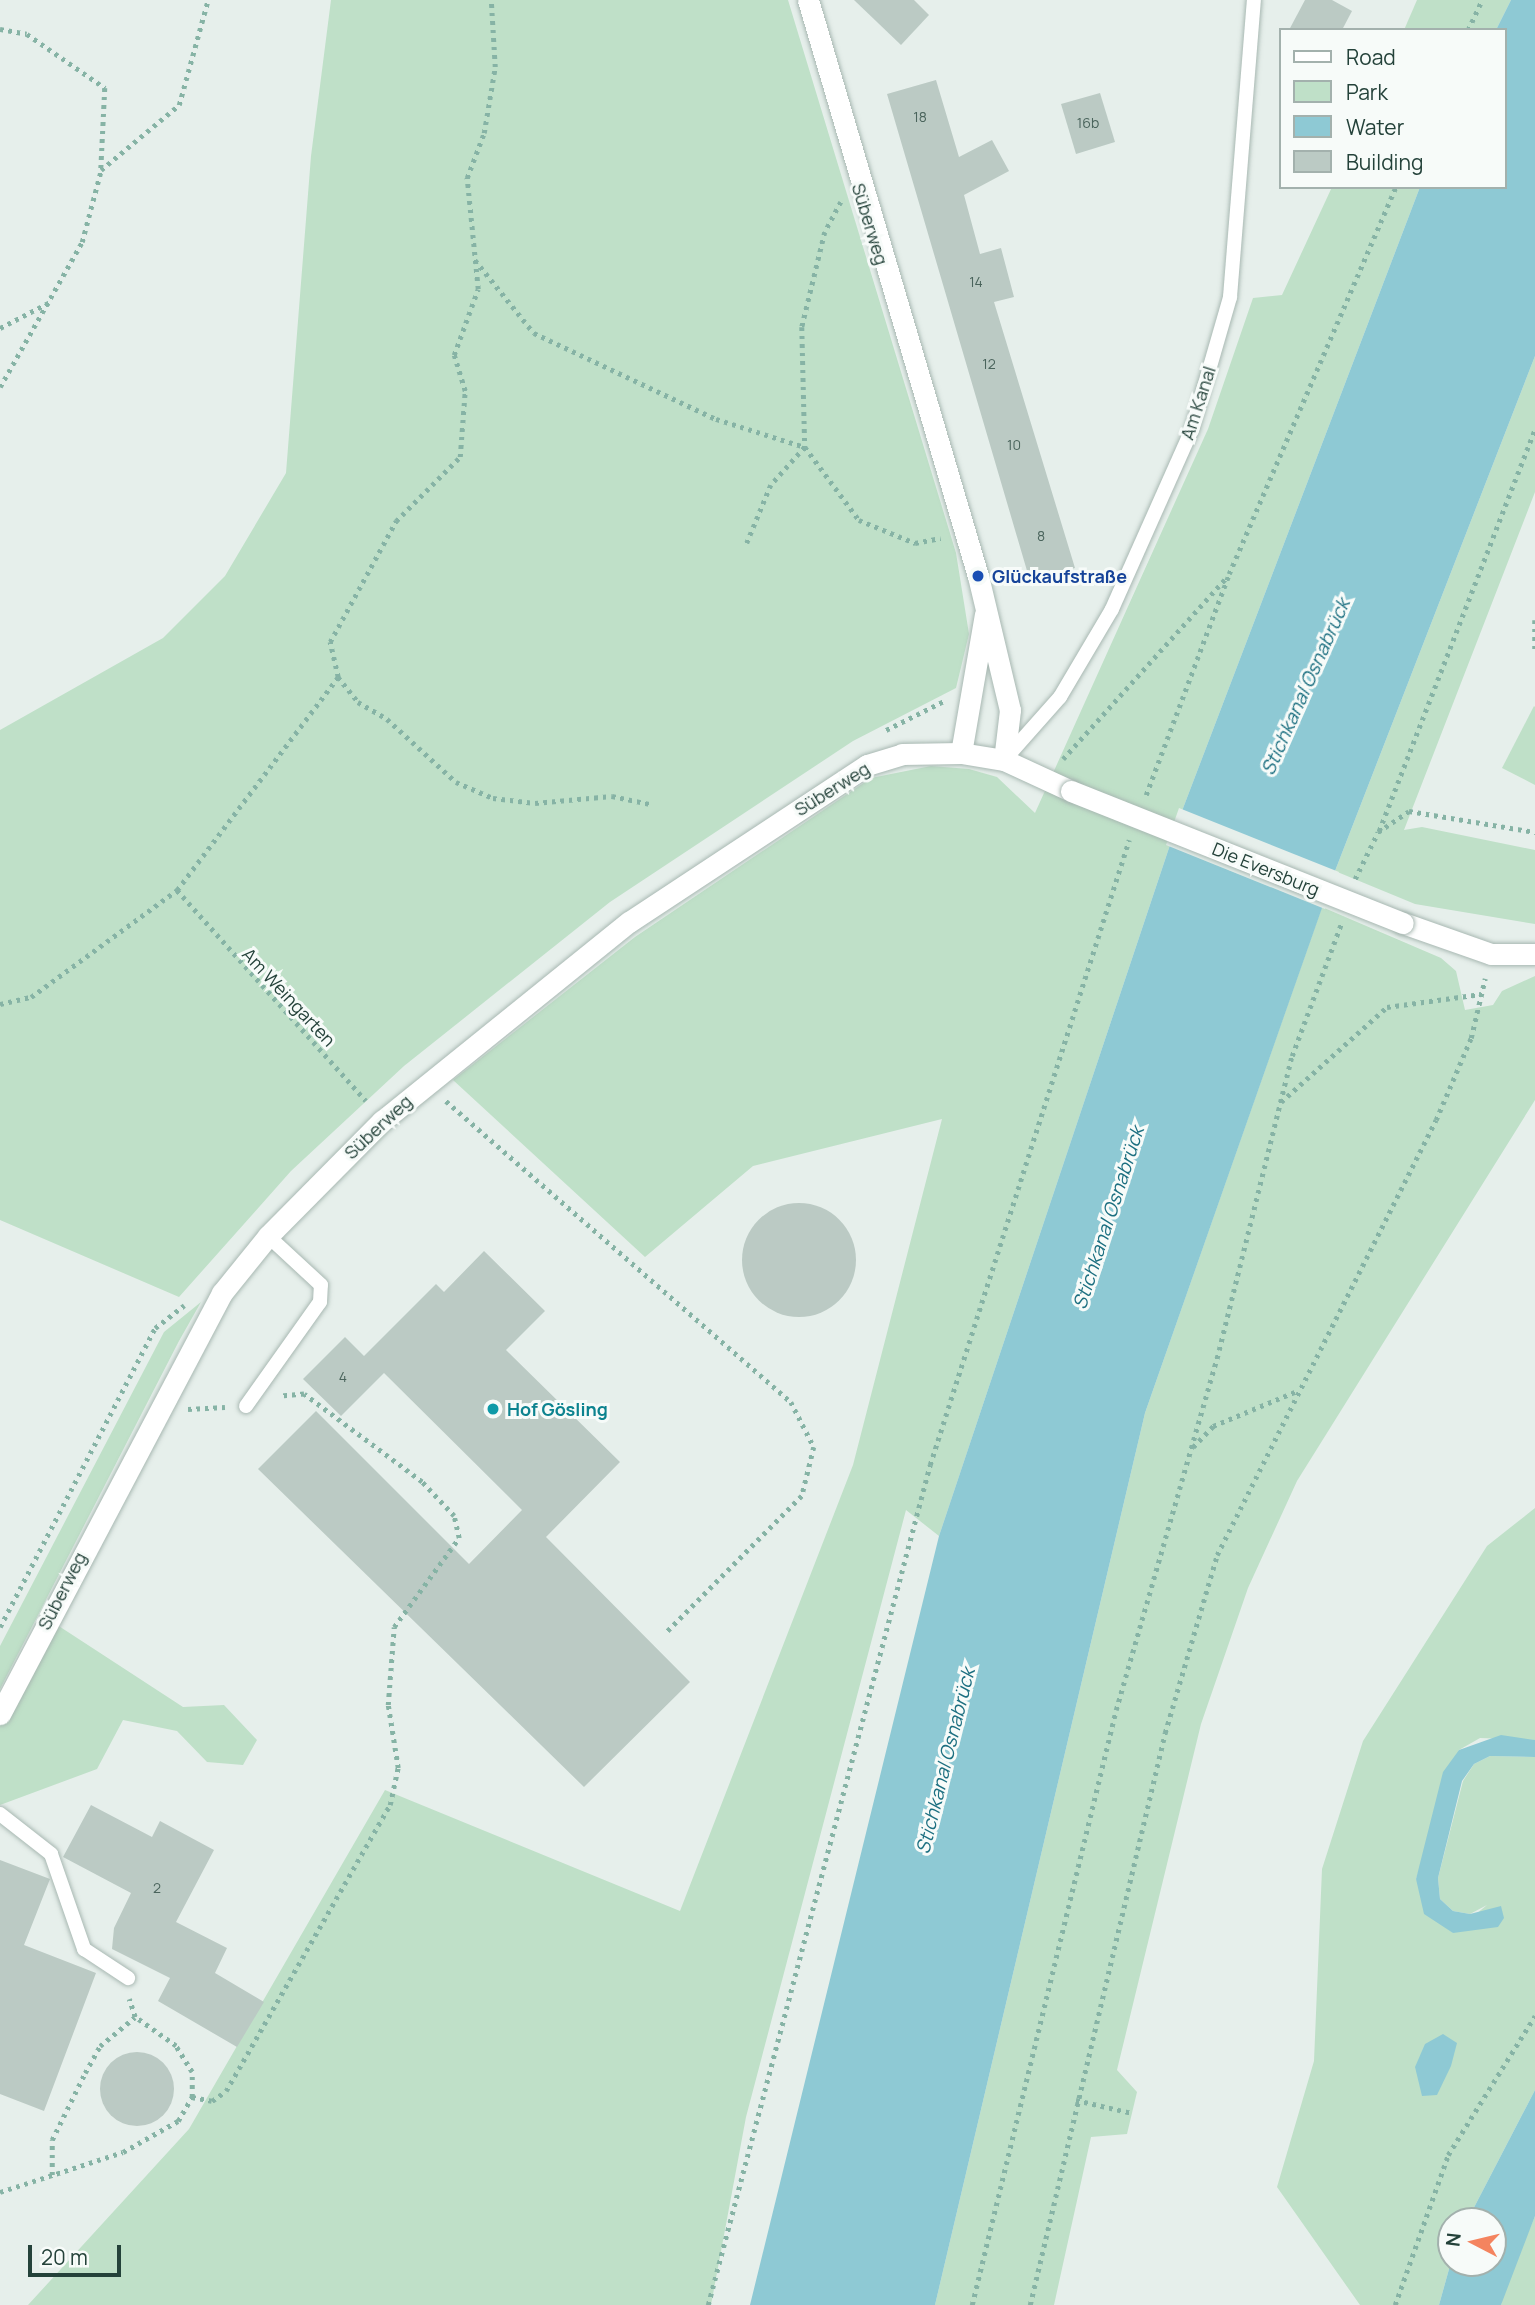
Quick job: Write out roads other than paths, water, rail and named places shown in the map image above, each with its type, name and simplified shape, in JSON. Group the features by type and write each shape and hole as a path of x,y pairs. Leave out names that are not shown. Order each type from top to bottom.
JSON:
{"street":[{"name":"Süberweg","path":"0,1714 155,1410 222,1293 268,1236 382,1121 629,922 867,765 902,754 961,753 1004,760 1010,710 986,608 856,178 808,0"},
{"name":"Süberweg","path":"961,753 986,608"},
{"name":"Die Eversburg","path":"1004,760 1071,791 1403,923 1491,954 1535,954"}],"lane":[{"name":"Am Kanal","path":"1004,760 1060,697 1112,609 1192,429 1230,297 1254,0"},
{"path":"246,1406 320,1302 321,1285 268,1236"},
{"path":"0,1814 51,1854 84,1949 128,1978"}],"water":[{"name":"Stichkanal Osnabrück","path":"1511,0 1535,0 1535,356 1335,871 1145,1413 935,2305 750,2305 939,1536 1177,824 1419,189 1507,189 1507,28 1497,28"},
{"path":"1501,1735 1535,1740 1535,1757 1490,1756 1474,1764 1462,1781 1438,1878 1440,1899 1453,1911 1470,1914 1501,1906 1504,1918 1498,1927 1453,1933 1424,1914 1416,1879 1443,1772 1459,1750"},
{"path":"1443,2034 1457,2043 1451,2066 1437,2095 1422,2096 1415,2067 1425,2044"},
{"path":"1535,2090 1535,2216 1501,2305 1439,2305 1447,2277 1507,2277 1507,2207 1474,2207"}],"place":[{"name":"Glückaufstraße","path":"978,576"},
{"name":"Hof Gösling","path":"493,1409"}]}
